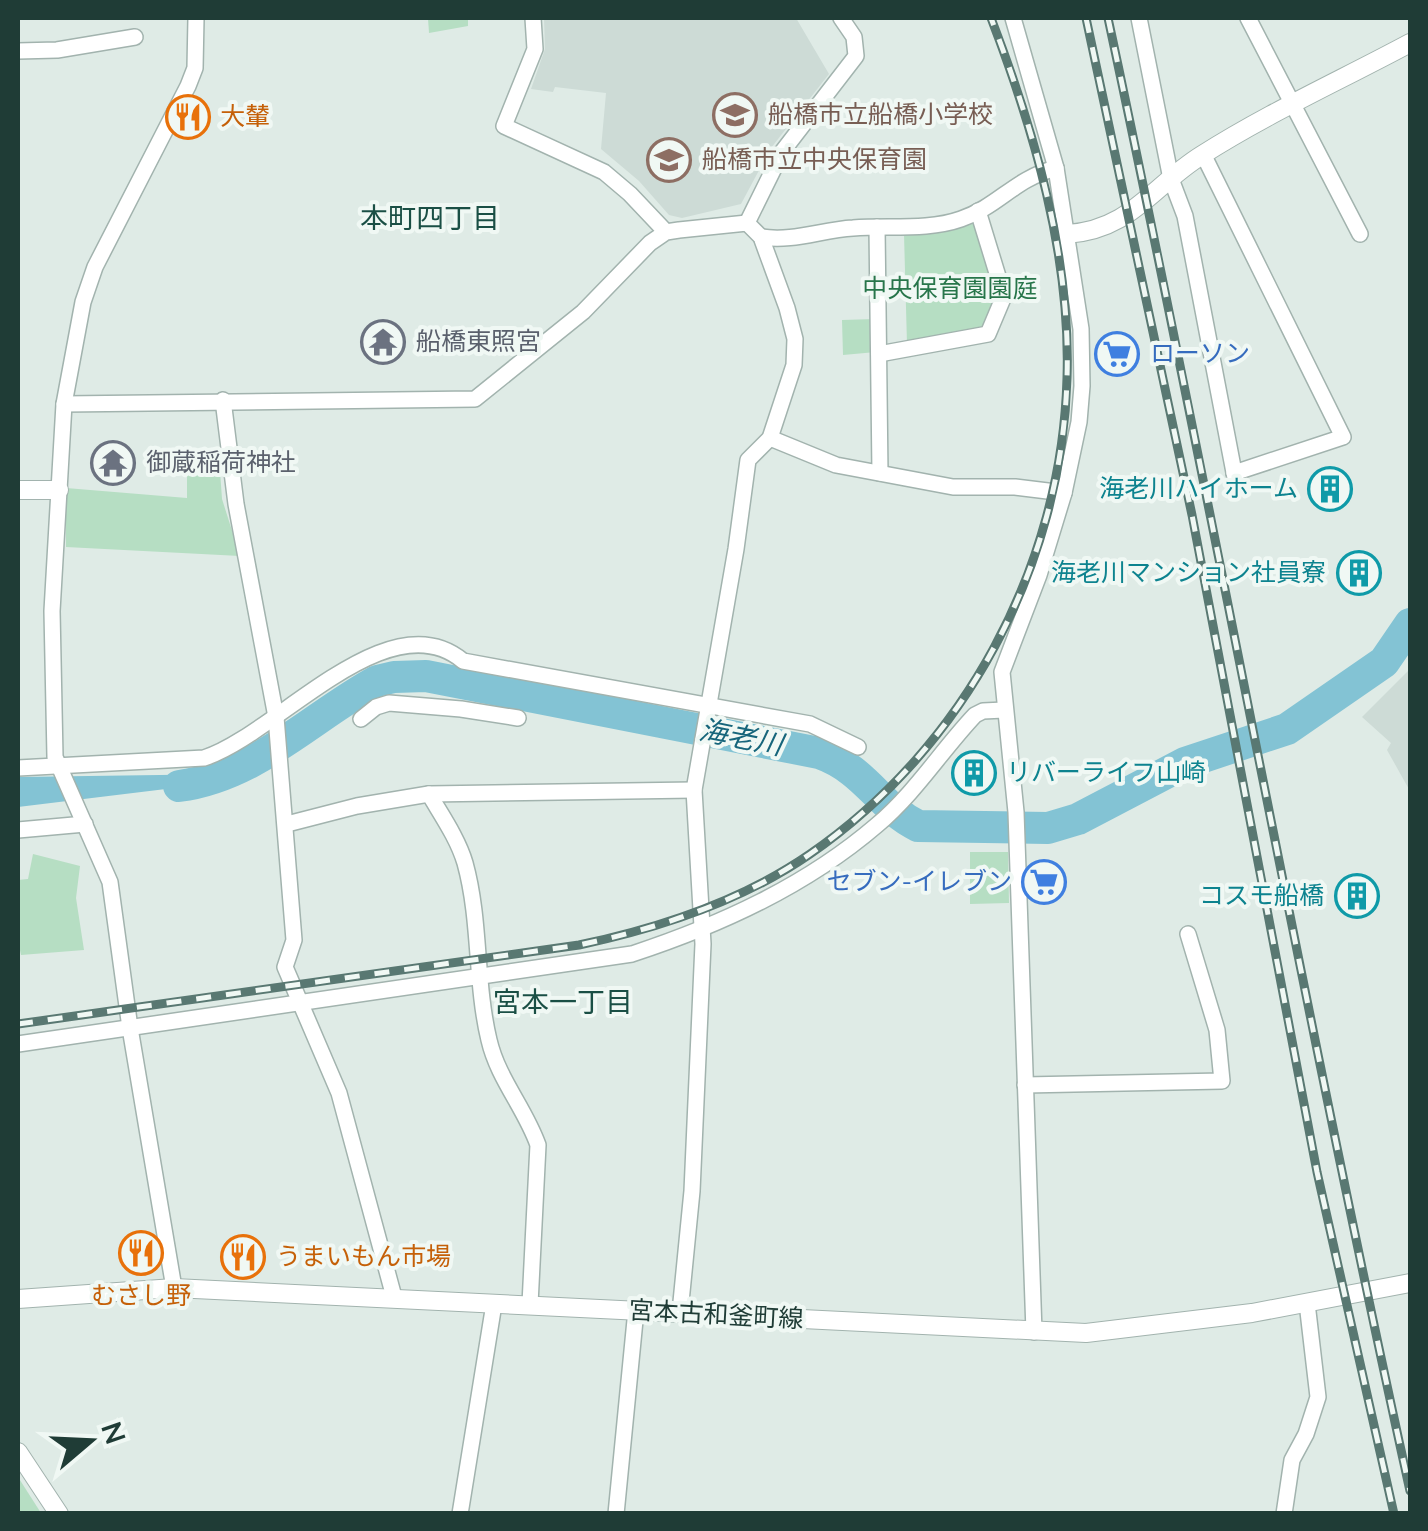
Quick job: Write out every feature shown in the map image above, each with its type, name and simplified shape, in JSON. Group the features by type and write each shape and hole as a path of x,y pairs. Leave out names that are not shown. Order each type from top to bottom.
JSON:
{"street":[{"path":"174,1288 110,882 55,757 52,611 64,404 89,282 188,86 195,68 196,18"},
{"path":"533,18 535,49 504,126 604,172 666,232"},
{"path":"746,223 782,152 856,56 854,37 845,24 864,18"},
{"path":"1013,18 1056,168 1081,328 1082,386 1079,422 1064,492 1039,575 1002,672 1018,845 1034,1332"},
{"path":"1139,18 1170,179 1185,216 1235,481 1343,437 1202,154"},
{"path":"1248,18 1360,234"},
{"path":"18,52 136,37"},
{"path":"1067,234 1094,232 1111,225 1202,154 1410,43"},
{"path":"761,237 783,240 855,227 946,223 978,212 1013,185 1056,168"},
{"path":"878,354 988,334 1004,296 978,212"},
{"path":"64,404 475,399 582,312 650,242 666,232 746,223 761,237 795,339 794,366 770,438 748,460 694,790 703,944 692,1191 680,1312"},
{"path":"877,228 880,474"},
{"path":"223,400 236,504 277,721 294,940 284,967 339,1093 394,1297"},
{"path":"770,438 836,465 880,474 952,487 1064,492"},
{"path":"18,490 59,490"},
{"path":"18,768 61,771 204,758 277,721 368,658 424,642 452,652 463,661 707,710 810,724 858,747"},
{"path":"361,719 388,703 461,708 518,718"},
{"path":"18,1044 632,954 700,931 782,890 842,852 908,794 974,715 1004,710"},
{"path":"286,824 356,806 429,794 694,790"},
{"path":"429,794 464,860 474,898 488,1038 497,1068 530,1123 538,1145 530,1304"},
{"path":"18,830 82,817"},
{"path":"1025,1085 1222,1081 1217,1030 1188,934"},
{"name":"宮本古和釜町線","path":"18,1298 174,1288 1086,1333 1150,1327 1410,1286"},
{"path":"1284,1514 1292,1460 1306,1434 1318,1397 1306,1303"},
{"path":"460,1514 494,1304"},
{"path":"616,1514 636,1310"},
{"path":"18,1452 58,1514"}],"shaded area":[{"name":"船橋市立船橋小学校","path":"544,18 796,18 829,74 771,148 741,204 682,218 669,215 639,181 601,149 606,93 555,87 553,92 531,89 545,49"},
{"path":"1410,669 1410,791 1387,750 1391,743 1362,717"}],"green space":[{"path":"428,18 468,18 468,26 429,33"},
{"name":"中央保育園園庭","path":"976,221 998,299 987,329 907,344 904,234"},
{"path":"875,319 876,352 843,355 842,320"},
{"path":"220,471 222,499 240,556 66,547 66,488 187,498 187,474"},
{"path":"970,852 1008,852 1009,903 970,904"},
{"path":"33,854 80,866 76,898 84,950 21,955 18,880 28,879"},
{"path":"18,1477 41,1513 18,1513"}],"water":[{"path":"230,774 207,784 18,807 18,777"}],"waterway":[{"name":"海老川","path":"179,786 207,780 258,758 377,681 426,676 819,753 849,769 918,826 1048,828 1078,819 1185,763 1287,729 1384,662 1410,624"}],"railway":[{"path":"18,1024 579,945 640,930 699,911 784,871 865,811 915,761 958,706 995,646 1024,583 1047,517 1061,448 1067,332 1056,240 1022,104 991,18"},
{"path":"1086,18 1192,515 1317,1172 1394,1514"},
{"path":"1108,18 1410,1491"}],"place":[{"name":"船橋市立船橋小学校","path":"735,115"},
{"name":"大輦","path":"188,117"},
{"name":"船橋市立中央保育園","path":"669,160"},
{"name":"船橋東照宮","path":"383,342"},
{"name":"ローソン","path":"1117,354"},
{"name":"御蔵稲荷神社","path":"113,463"},
{"name":"海老川ハイホーム","path":"1330,489"},
{"name":"海老川マンション社員寮","path":"1359,573"},
{"name":"リバーライフ山崎","path":"974,773"},
{"name":"セブン-イレブン","path":"1044,882"},
{"name":"コスモ船橋","path":"1357,896"},
{"name":"むさし野","path":"141,1253"},
{"name":"うまいもん市場","path":"243,1257"}],"district":[{"name":"本町四丁目","path":"430,219"},
{"name":"宮本一丁目","path":"563,1003"}]}
